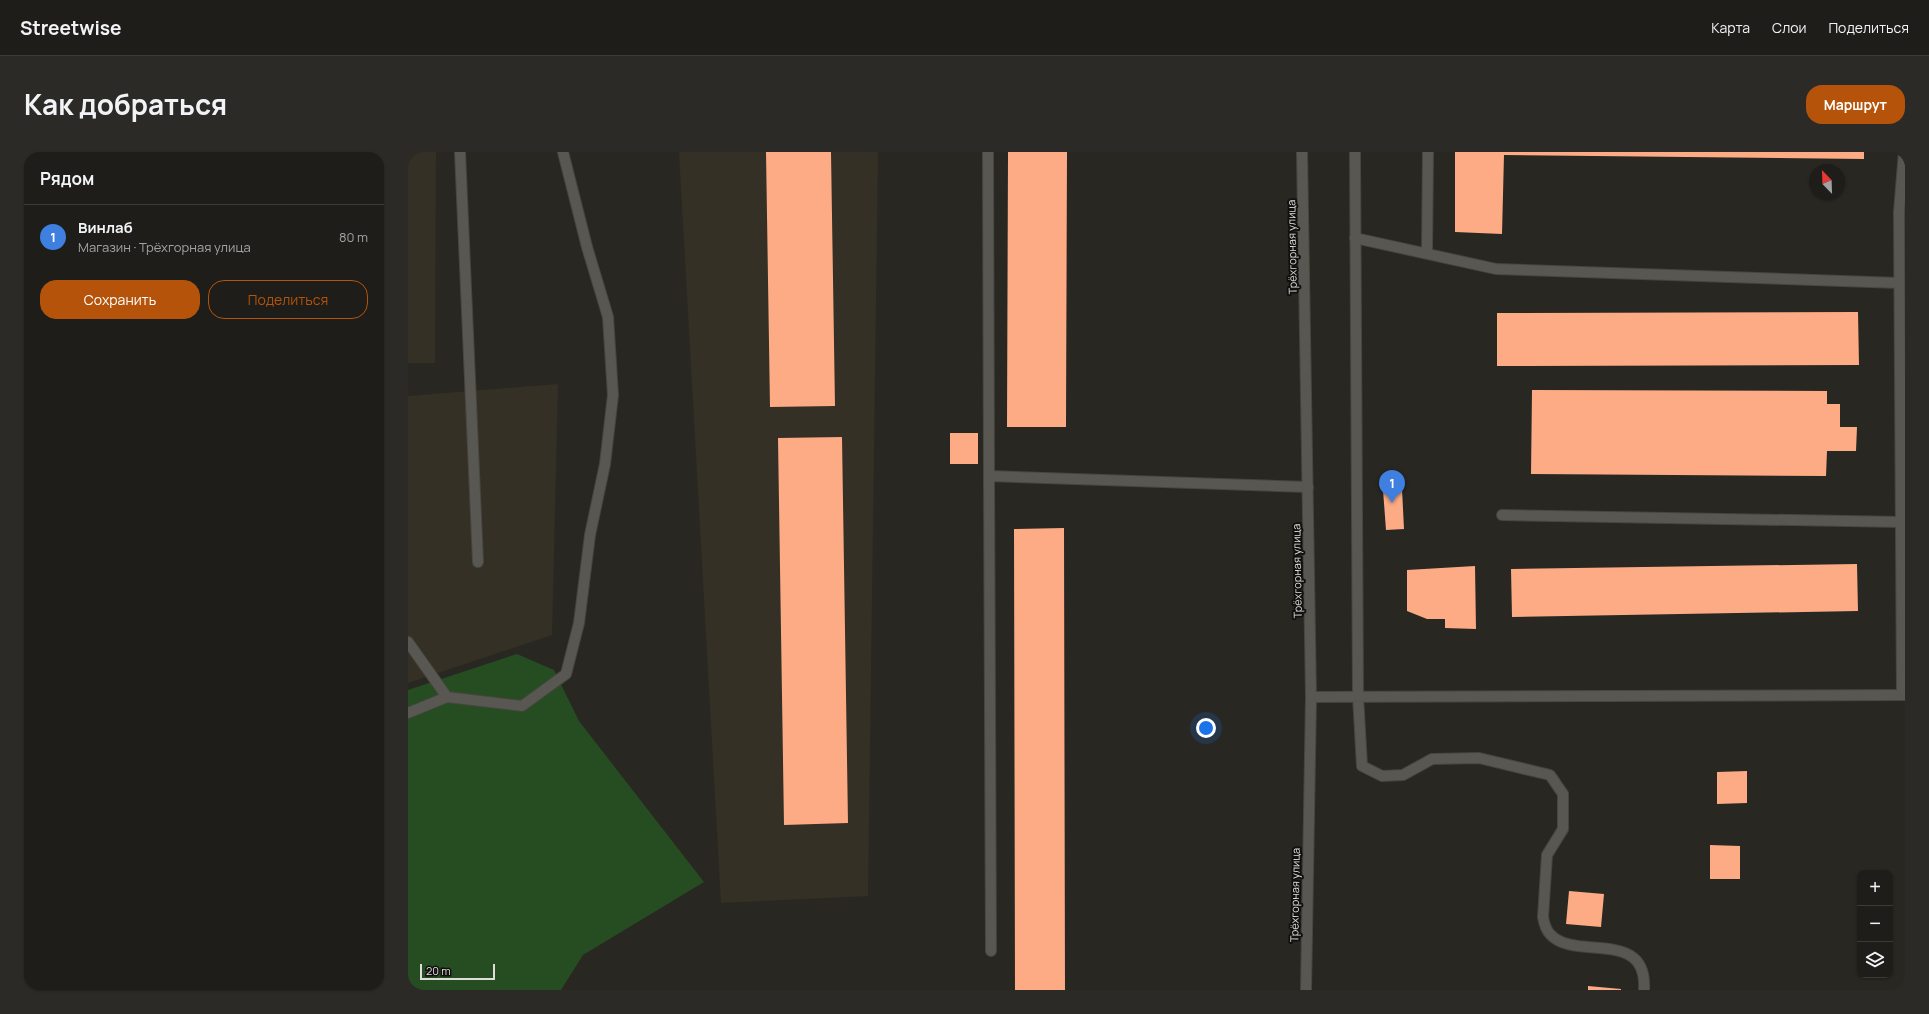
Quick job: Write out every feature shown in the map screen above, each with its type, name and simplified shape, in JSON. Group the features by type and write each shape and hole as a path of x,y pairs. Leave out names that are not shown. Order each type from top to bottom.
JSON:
{"street":[{"path":"460,152 478,562"},
{"path":"408,713 446,696 522,706 566,674 579,623 590,535 605,464 613,395 608,317 587,247 563,152"},
{"path":"988,152 991,951"},
{"name":"Трёхгорная улица","path":"1302,152 1311,697 1306,990"},
{"path":"1355,152 1358,696 1362,766 1382,776 1403,775 1432,759 1480,758 1550,775 1563,794 1563,829 1547,855 1543,917 1545,925 1550,935 1563,943 1626,952 1638,962 1644,973 1644,990"},
{"path":"1427,253 1428,152"},
{"path":"1311,697 1904,695 1901,522 1899,212 1904,152"},
{"path":"1355,238 1496,269 1899,283"},
{"path":"989,476 1308,487"},
{"path":"1502,515 1901,522"},
{"path":"408,642 446,696"}],"shaded area":[{"path":"408,152 436,152 435,363 408,363"},
{"path":"679,152 878,152 868,896 721,903"},
{"path":"558,384 552,635 408,683 408,396"}],"green space":[{"path":"517,654 554,670 579,721 704,882 583,955 561,990 408,990 408,690"}],"building":[{"path":"766,152 831,152 835,406 770,407"},
{"path":"1008,152 1067,152 1066,427 1007,427"},
{"path":"1455,152 1864,152 1864,159 1504,155 1502,234 1455,232"},
{"path":"1858,312 1859,365 1497,366 1497,313"},
{"path":"1532,390 1827,391 1827,404 1840,404 1840,427 1857,427 1856,451 1827,451 1826,476 1531,474"},
{"path":"950,433 978,433 978,464 950,464"},
{"path":"842,437 848,823 784,825 778,438"},
{"path":"1402,489 1404,529 1386,530 1383,490"},
{"path":"1064,528 1065,990 1015,990 1014,529"},
{"path":"1857,564 1858,611 1512,617 1511,569"},
{"path":"1475,566 1476,629 1445,628 1445,619 1427,619 1407,611 1407,570"},
{"path":"1747,771 1747,803 1717,804 1717,772"},
{"path":"1710,845 1740,846 1740,879 1710,879"},
{"path":"1569,891 1604,894 1601,927 1566,924"},
{"path":"1588,986 1621,989 1621,990 1588,990"}],"place":[{"name":"Винлаб","path":"1392,503"}]}
